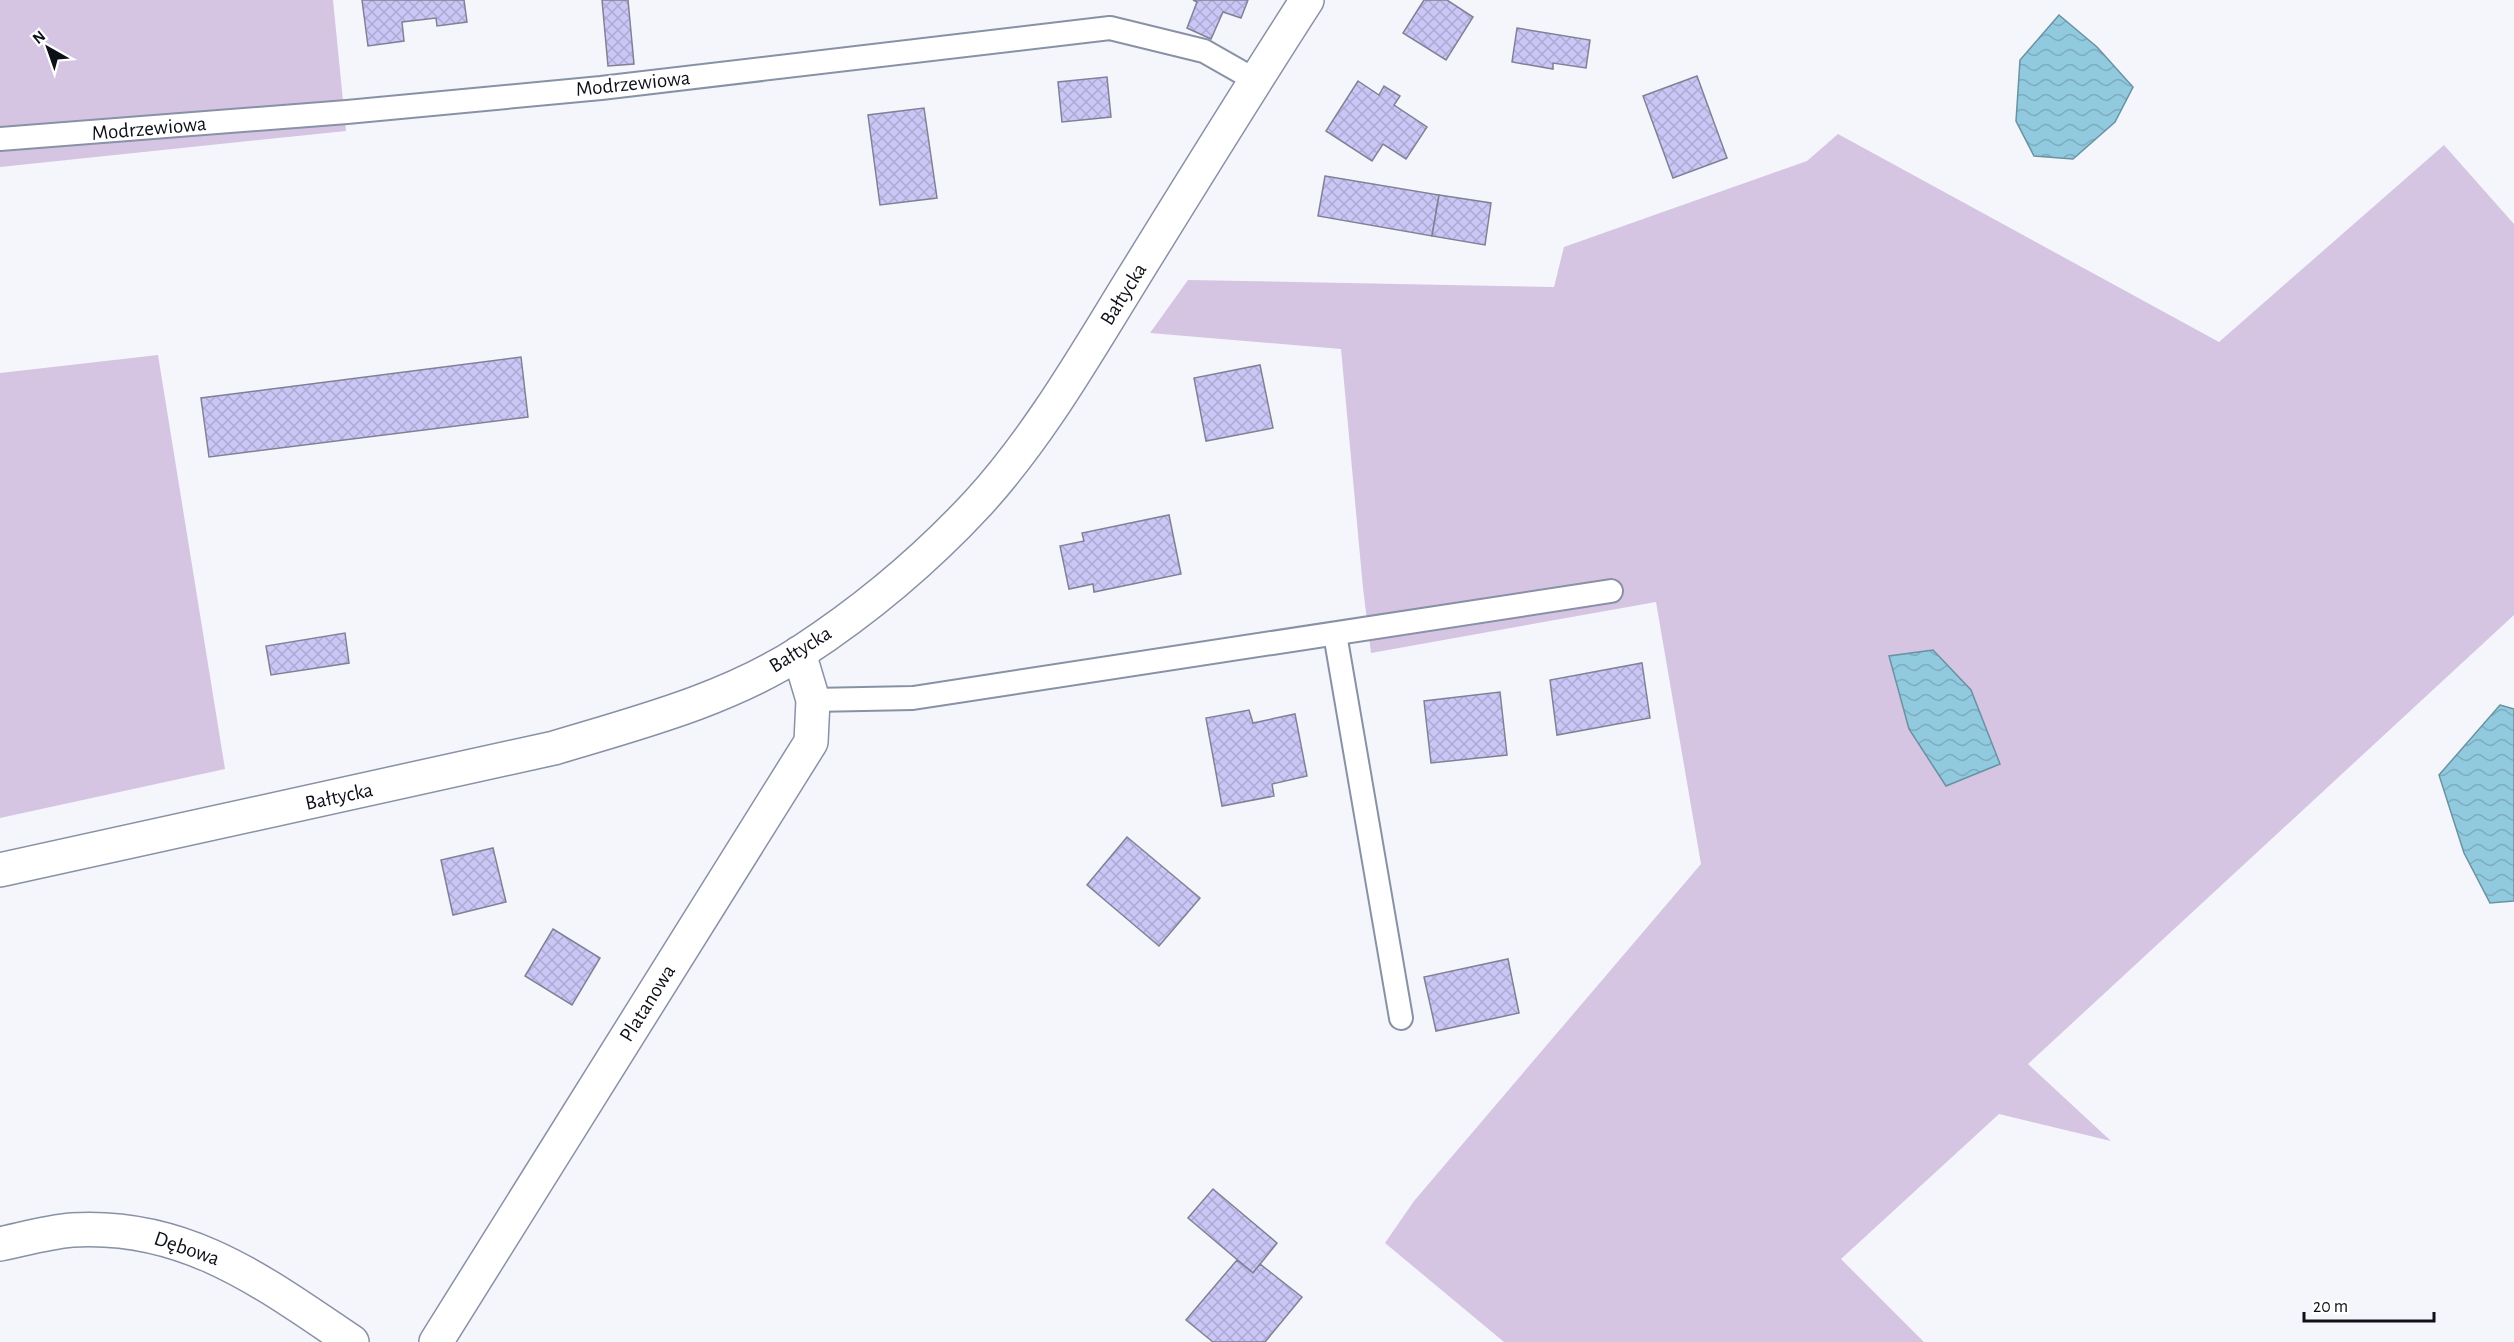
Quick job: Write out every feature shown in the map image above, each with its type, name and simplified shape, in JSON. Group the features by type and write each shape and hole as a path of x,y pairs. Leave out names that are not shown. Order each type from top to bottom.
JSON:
{"street":[{"name":"Bałtycka","path":"0,870 554,748 644,721 735,686 800,653 922,558 978,503 1032,436 1081,363 1255,80 1307,0"},
{"name":"Platanowa","path":"436,1342 811,742 813,700 800,653"},
{"name":"Dębowa","path":"0,1244 71,1230 118,1230 158,1236 202,1250 244,1270 352,1342"}],"lane":[{"name":"Modrzewiowa","path":"0,139 347,112 601,88 1110,28 1204,51 1255,80"},
{"path":"813,700 913,698 1611,591"},
{"path":"1335,634 1401,1018"}],"shaded area":[{"path":"0,0 333,0 346,131 0,167"},
{"path":"1838,134 2219,342 2444,145 2514,224 2514,615 2028,1064 2111,1141 1999,1114 1841,1259 1924,1342 1504,1342 1385,1243 1414,1201 1701,864 1656,602 1371,653 1341,349 1150,333 1188,280 1554,287 1564,247 1807,161"},
{"path":"158,355 225,769 0,818 0,373"}],"water":[{"path":"2059,15 2097,47 2133,87 2115,122 2073,159 2034,156 2016,121 2020,60"},
{"path":"1933,650 1971,690 2000,764 1946,786 1909,729 1889,656"},
{"path":"2500,705 2514,709 2514,901 2490,903 2464,853 2439,775"}],"building":[{"path":"362,0 464,0 467,22 437,26 436,18 402,22 404,41 368,46"},
{"path":"602,0 628,0 634,64 608,66"},
{"path":"1193,0 1248,0 1241,18 1223,12 1211,39 1187,28 1197,2"},
{"path":"1424,0 1447,0 1473,17 1446,60 1403,33"},
{"path":"1517,28 1590,40 1586,68 1553,63 1553,69 1512,62"},
{"path":"1697,76 1727,158 1673,178 1643,96"},
{"path":"1107,77 1111,117 1062,122 1058,82"},
{"path":"1358,81 1379,95 1384,86 1400,96 1394,105 1427,127 1406,159 1383,144 1372,161 1326,131"},
{"path":"924,108 937,198 880,205 868,115"},
{"path":"1325,176 1439,195 1432,236 1318,216"},
{"path":"1439,195 1491,203 1485,245 1432,236"},
{"path":"521,357 528,417 209,457 201,398"},
{"path":"1260,365 1273,428 1206,441 1194,378"},
{"path":"1169,515 1181,574 1094,592 1093,584 1069,589 1060,546 1084,541 1082,533"},
{"path":"345,633 349,663 271,675 266,646"},
{"path":"1642,663 1650,718 1557,735 1550,680"},
{"path":"1500,692 1507,755 1431,763 1424,701"},
{"path":"1249,710 1253,723 1295,714 1307,776 1272,784 1274,796 1222,806 1206,718"},
{"path":"1127,837 1200,898 1159,946 1087,885"},
{"path":"493,848 506,902 453,915 441,860"},
{"path":"553,929 600,958 572,1005 525,976"},
{"path":"1508,959 1519,1013 1436,1031 1424,977"},
{"path":"1213,1189 1277,1243 1253,1273 1188,1218"},
{"path":"1237,1260 1253,1273 1260,1264 1302,1297 1265,1342 1213,1342 1186,1320"}]}
